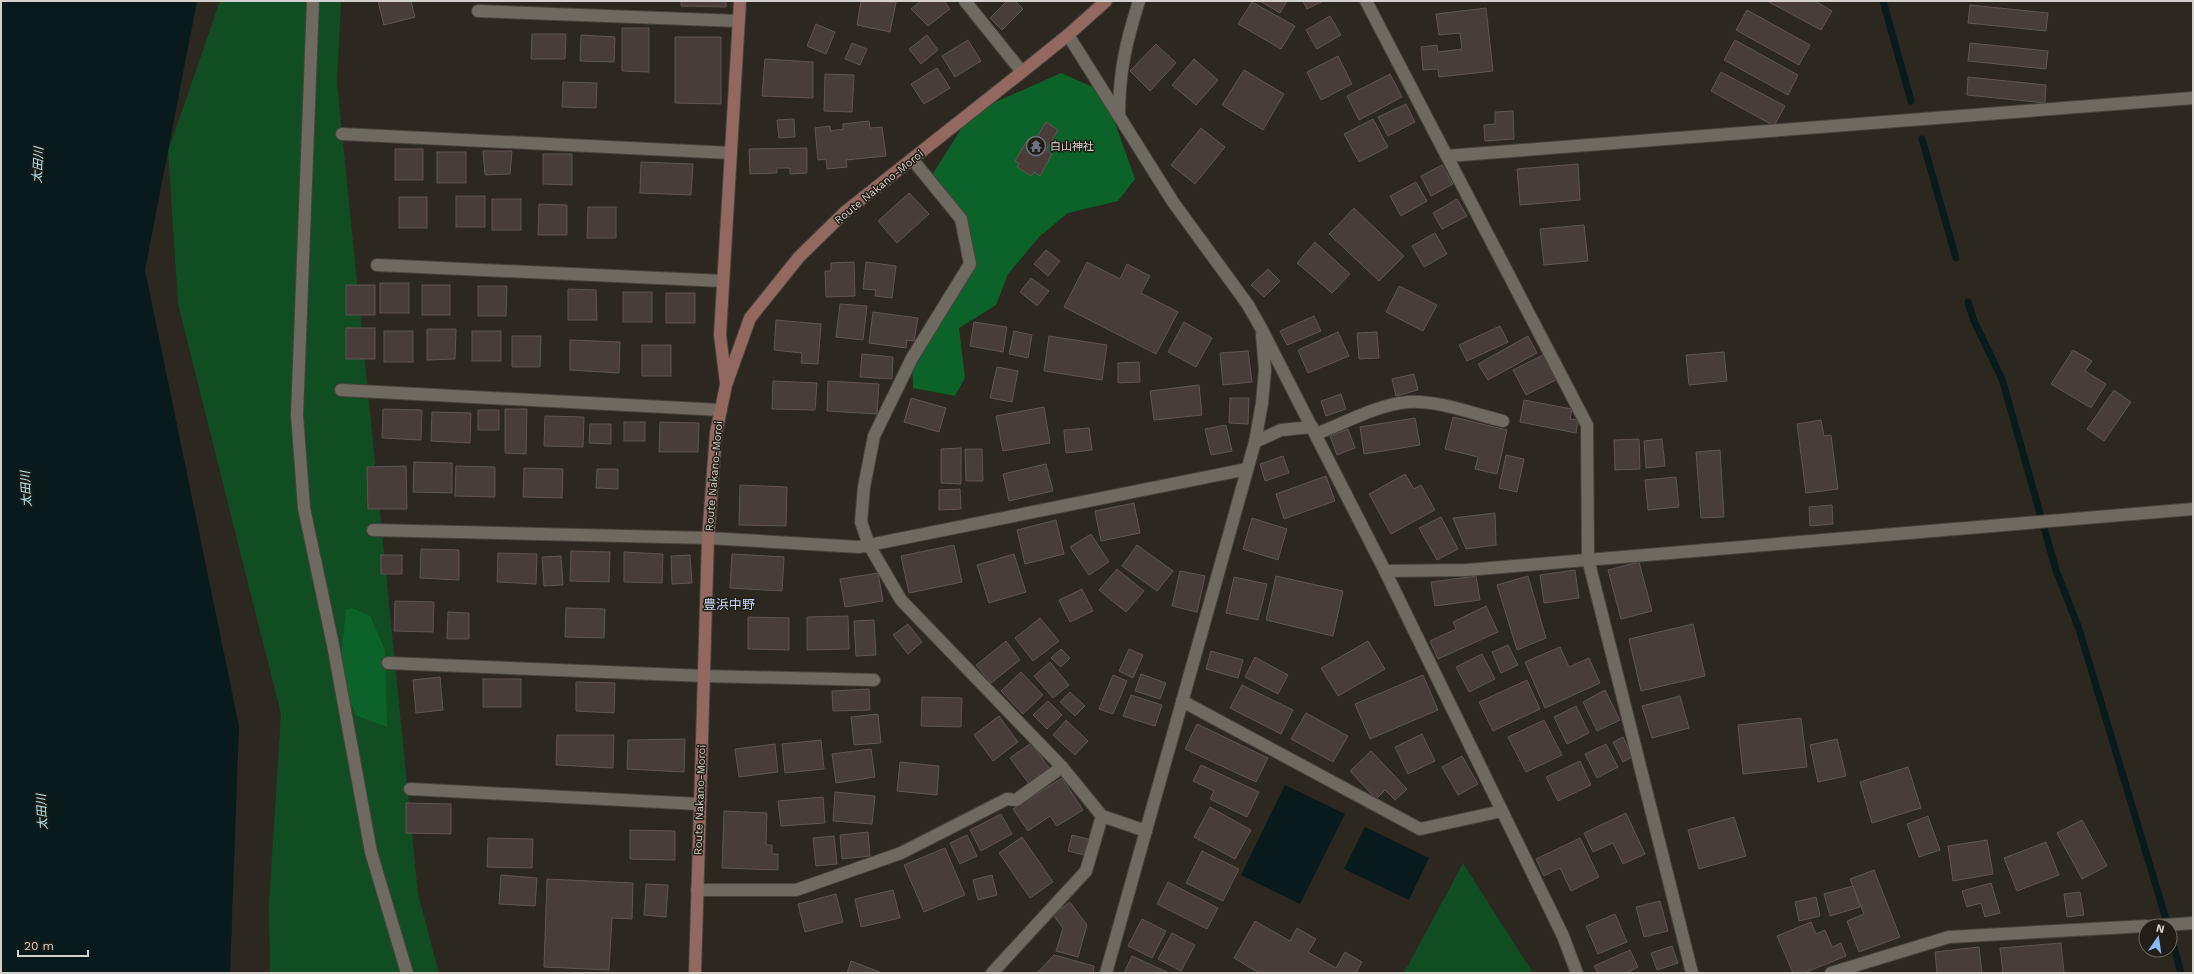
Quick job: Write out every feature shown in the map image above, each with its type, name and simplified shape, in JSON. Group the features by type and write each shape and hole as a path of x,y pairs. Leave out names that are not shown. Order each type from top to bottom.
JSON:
{"main road":[{"path":"726,385 720,334 740,1"},
{"name":"Route Nakano-Moroi","path":"695,973 708,538 716,433 726,385 750,318 799,257 845,212 1068,35 1106,1"}],"street":[{"path":"313,1 301,278 297,415 304,508 332,637 371,852 407,973"},
{"path":"965,1 1022,72"},
{"path":"1120,116 1119,82 1125,46 1139,1"},
{"path":"1366,1 1587,425 1588,559 1692,973"},
{"path":"478,11 739,21"},
{"path":"1068,35 1173,202 1248,305 1261,328 1385,571 1563,936 1577,973"},
{"path":"1447,156 2193,98"},
{"path":"342,134 731,153"},
{"path":"912,159 961,220 970,264 912,358 874,436 864,487 861,522 870,545 901,600 1062,767 1102,816 1146,831"},
{"path":"377,265 723,281"},
{"path":"1106,973 1255,442 1262,403 1265,370 1261,328"},
{"path":"341,390 721,410"},
{"path":"1255,442 1281,430 1314,431 1385,407 1408,402 1430,404 1503,421"},
{"path":"373,530 708,538 860,547 1247,470"},
{"path":"1385,571 1467,570 2193,509"},
{"path":"388,663 705,676 874,680"},
{"path":"1182,701 1420,829 1502,811"},
{"path":"697,890 796,890 901,853 1007,799 1016,800 1062,767"},
{"path":"410,789 699,804"},
{"path":"992,973 1086,871 1102,816"},
{"path":"2178,924 2193,923"},
{"path":"1831,973 1949,937 2138,926"}],"green space":[{"path":"220,1 341,1 337,82 418,894 439,973 270,973 269,904 281,714 178,304 168,151"},
{"path":"1061,73 1104,92 1135,179 1118,201 1068,213 1040,236 1008,274 996,305 959,328 965,378 955,396 913,388 912,358 970,264 961,219 929,180 971,113"},
{"path":"352,608 370,616 385,650 387,727 357,716 339,679 346,609"},
{"path":"1463,863 1533,973 1404,973"}],"water":[{"name":"太田川","path":"1,1 197,1 145,270 239,726 230,973 1,973"},
{"path":"1285,785 1345,814 1300,904 1241,875"},
{"path":"1365,827 1429,858 1409,900 1344,869"}],"building":[{"path":"378,1 411,1 415,17 384,25"},
{"path":"681,1 726,1 726,7 681,6"},
{"path":"861,1 896,2 890,32 857,25"},
{"path":"921,1 944,1 950,9 928,26 911,9"},
{"path":"1007,1 1015,1 1023,9 1002,30 990,18"},
{"path":"1260,1 1287,1 1280,13"},
{"path":"1303,1 1323,1 1307,9"},
{"path":"1767,1 1815,1 1832,11 1821,30"},
{"path":"1252,2 1295,26 1281,49 1238,24"},
{"path":"1970,5 2048,13 2046,31 1968,23"},
{"path":"1486,8 1493,71 1439,77 1438,69 1423,70 1421,47 1437,45 1438,52 1462,49 1460,33 1439,35 1436,14"},
{"path":"1747,10 1810,45 1799,65 1736,30"},
{"path":"1330,16 1341,35 1317,49 1306,30"},
{"path":"816,24 835,32 826,54 807,46"},
{"path":"622,28 649,28 649,72 622,71"},
{"path":"532,34 566,34 565,59 531,59"},
{"path":"581,35 615,37 614,62 580,61"},
{"path":"927,35 938,50 921,64 909,49"},
{"path":"675,37 721,37 721,104 675,103"},
{"path":"968,40 981,61 955,77 942,56"},
{"path":"1735,40 1798,75 1788,95 1724,60"},
{"path":"852,43 867,49 860,65 845,59"},
{"path":"1970,43 2048,51 2046,69 1968,61"},
{"path":"1156,44 1176,63 1150,91 1130,71"},
{"path":"1338,56 1352,84 1321,100 1307,72"},
{"path":"765,59 813,62 813,98 762,96"},
{"path":"1194,59 1218,80 1196,105 1172,85"},
{"path":"937,68 950,88 924,104 911,84"},
{"path":"1244,70 1284,94 1263,130 1222,105"},
{"path":"1721,72 1785,106 1774,126 1711,91"},
{"path":"825,74 854,75 852,112 824,111"},
{"path":"1390,74 1402,97 1359,120 1347,96"},
{"path":"1968,77 2046,85 2045,103 1967,95"},
{"path":"563,82 597,83 596,108 562,107"},
{"path":"1406,104 1415,122 1388,136 1378,117"},
{"path":"1513,111 1514,139 1485,141 1484,125 1495,124 1495,112"},
{"path":"794,119 795,137 779,138 777,120"},
{"path":"1373,119 1388,147 1359,162 1344,134"},
{"path":"869,121 870,128 882,127 886,156 846,160 847,167 827,169 826,159 818,160 815,128 830,126 831,131 843,129 843,124"},
{"name":"白山神社","path":"1046,122 1058,130 1046,150 1052,154 1040,176 1034,172 1031,176 1017,167 1019,163 1015,161 1028,139 1034,142"},
{"path":"1201,128 1225,147 1195,184 1171,165"},
{"path":"807,148 807,173 790,174 790,168 777,168 777,173 750,174 749,149"},
{"path":"395,149 423,149 423,180 395,180"},
{"path":"483,151 512,151 510,174 485,175"},
{"path":"437,152 466,152 466,183 437,183"},
{"path":"543,154 572,154 572,185 543,184"},
{"path":"641,162 693,164 691,195 640,193"},
{"path":"1578,164 1580,200 1520,205 1517,169"},
{"path":"1442,165 1453,184 1431,196 1421,176"},
{"path":"1416,182 1427,201 1401,216 1390,196"},
{"path":"909,193 929,214 897,243 878,221"},
{"path":"456,196 485,196 485,227 456,227"},
{"path":"399,197 427,197 427,228 399,228"},
{"path":"492,199 521,199 521,230 492,230"},
{"path":"1457,199 1467,216 1442,229 1433,213"},
{"path":"539,204 567,205 567,235 538,235"},
{"path":"588,207 616,207 616,238 587,238"},
{"path":"1354,208 1404,256 1379,281 1329,234"},
{"path":"1584,225 1588,261 1544,265 1540,229"},
{"path":"1435,233 1447,254 1424,267 1412,246"},
{"path":"1315,242 1350,274 1332,293 1297,263"},
{"path":"1046,250 1060,261 1048,276 1034,264"},
{"path":"854,262 855,296 826,297 825,271 831,271 831,263"},
{"path":"866,262 896,266 892,298 875,296 876,290 863,289"},
{"path":"1087,262 1120,279 1127,264 1150,276 1141,293 1178,312 1156,354 1064,307"},
{"path":"1268,269 1280,281 1264,297 1251,285"},
{"path":"1031,278 1049,291 1037,306 1020,292"},
{"path":"380,283 409,283 409,313 380,313"},
{"path":"346,285 375,285 375,315 346,315"},
{"path":"422,285 450,285 450,315 422,315"},
{"path":"478,286 507,286 506,316 478,316"},
{"path":"1399,286 1437,305 1423,331 1386,312"},
{"path":"568,289 596,290 597,320 568,320"},
{"path":"623,292 652,292 652,322 623,322"},
{"path":"666,293 695,293 695,323 666,323"},
{"path":"840,304 867,306 863,340 836,337"},
{"path":"873,312 918,318 914,341 907,340 906,348 869,343"},
{"path":"1314,316 1321,331 1287,345 1280,331"},
{"path":"776,320 821,324 818,364 801,363 802,353 774,350"},
{"path":"974,322 1007,327 1003,352 970,346"},
{"path":"1184,322 1212,338 1196,367 1168,352"},
{"path":"1500,326 1508,342 1467,361 1459,345"},
{"path":"346,328 375,328 375,359 346,359"},
{"path":"427,329 456,329 455,359 427,360"},
{"path":"384,331 413,331 413,362 384,362"},
{"path":"472,331 501,331 501,361 472,361"},
{"path":"1014,331 1032,335 1028,358 1009,354"},
{"path":"1338,332 1349,356 1308,373 1298,350"},
{"path":"1377,332 1379,358 1359,359 1357,333"},
{"path":"512,336 541,336 540,367 512,367"},
{"path":"1049,336 1107,345 1102,380 1044,371"},
{"path":"1528,336 1537,353 1488,380 1478,364"},
{"path":"570,340 620,342 619,373 570,370"},
{"path":"642,345 671,345 671,376 642,376"},
{"path":"2073,350 2092,361 2085,371 2106,384 2091,408 2051,384"},
{"path":"1248,351 1252,382 1223,385 1220,353"},
{"path":"1724,352 1727,381 1689,385 1686,355"},
{"path":"862,354 893,357 892,379 860,377"},
{"path":"1543,355 1556,380 1526,395 1513,370"},
{"path":"1139,362 1140,382 1118,383 1118,363"},
{"path":"997,367 1018,371 1012,402 990,398"},
{"path":"1414,374 1418,390 1396,396 1392,379"},
{"path":"773,381 817,383 815,410 772,409"},
{"path":"828,381 879,384 877,414 827,411"},
{"path":"1199,385 1202,415 1154,420 1150,391"},
{"path":"2114,390 2131,402 2104,441 2087,429"},
{"path":"1341,394 1346,409 1326,416 1321,401"},
{"path":"911,398 946,408 939,432 904,422"},
{"path":"1230,398 1249,398 1248,424 1229,423"},
{"path":"1524,400 1572,409 1570,419 1578,420 1576,433 1520,422"},
{"path":"1044,407 1050,443 1003,451 996,416"},
{"path":"383,409 422,410 421,440 382,438"},
{"path":"505,409 527,409 526,454 505,453"},
{"path":"478,410 499,410 499,430 478,430"},
{"path":"432,412 471,413 470,443 431,441"},
{"path":"545,416 584,417 583,447 544,446"},
{"path":"1453,417 1507,430 1497,474 1475,469 1478,457 1445,449"},
{"path":"1415,418 1420,445 1364,454 1360,427"},
{"path":"1821,420 1824,436 1831,435 1838,489 1806,493 1797,424"},
{"path":"624,422 645,422 645,441 624,441"},
{"path":"660,422 699,423 698,452 659,452"},
{"path":"590,424 611,424 611,444 589,443"},
{"path":"1226,425 1232,451 1211,455 1205,429"},
{"path":"1089,428 1092,450 1066,453 1064,430"},
{"path":"1348,429 1355,448 1337,455 1330,436"},
{"path":"1639,439 1640,469 1615,470 1614,440"},
{"path":"1662,439 1665,466 1646,468 1644,441"},
{"path":"961,448 961,484 941,483 941,449"},
{"path":"965,449 982,449 983,481 966,481"},
{"path":"1720,450 1724,517 1701,518 1696,452"},
{"path":"1506,455 1524,459 1517,492 1499,488"},
{"path":"1283,456 1289,473 1265,481 1260,464"},
{"path":"414,462 452,463 452,493 413,492"},
{"path":"1046,464 1053,491 1009,501 1003,474"},
{"path":"406,466 407,509 368,509 367,467"},
{"path":"456,466 495,467 495,497 455,496"},
{"path":"524,468 563,469 562,498 523,497"},
{"path":"597,469 618,469 618,489 596,488"},
{"path":"1405,474 1414,489 1421,485 1435,510 1391,534 1369,494"},
{"path":"1326,476 1335,501 1284,519 1276,494"},
{"path":"1676,477 1679,507 1648,510 1645,480"},
{"path":"740,485 787,487 786,526 739,525"},
{"path":"960,489 961,509 939,510 939,490"},
{"path":"1134,503 1140,533 1101,541 1095,511"},
{"path":"1832,505 1833,524 1810,526 1809,507"},
{"path":"1495,513 1496,545 1466,549 1453,518"},
{"path":"1441,517 1458,549 1437,560 1419,528"},
{"path":"1252,518 1287,529 1278,560 1243,549"},
{"path":"1056,520 1064,554 1025,564 1017,530"},
{"path":"1091,534 1109,562 1089,575 1070,547"},
{"path":"954,545 962,582 909,593 901,556"},
{"path":"1137,545 1173,571 1157,591 1122,566"},
{"path":"421,549 459,550 459,580 420,578"},
{"path":"571,551 610,552 609,582 570,581"},
{"path":"624,552 663,554 662,583 624,582"},
{"path":"498,553 537,554 536,584 497,582"},
{"path":"732,554 784,557 782,591 730,588"},
{"path":"1014,554 1026,592 989,603 977,565"},
{"path":"381,555 402,555 402,574 381,574"},
{"path":"690,555 692,583 672,584 671,556"},
{"path":"561,556 563,585 544,586 542,557"},
{"path":"1639,562 1652,611 1621,619 1608,570"},
{"path":"1117,569 1144,591 1126,612 1099,590"},
{"path":"1575,570 1579,598 1544,603 1540,575"},
{"path":"1180,571 1205,576 1197,612 1172,606"},
{"path":"878,573 883,601 845,607 840,579"},
{"path":"1276,576 1343,591 1333,636 1266,620"},
{"path":"1476,576 1480,600 1435,606 1431,582"},
{"path":"1528,576 1546,638 1517,650 1497,585"},
{"path":"1234,577 1267,584 1258,620 1226,613"},
{"path":"1082,589 1093,611 1070,622 1059,600"},
{"path":"395,601 434,602 433,632 394,631"},
{"path":"1486,606 1498,632 1438,659 1430,641 1456,629 1453,622"},
{"path":"566,608 605,609 604,638 565,637"},
{"path":"448,612 469,613 469,639 447,639"},
{"path":"848,616 849,649 807,650 807,617"},
{"path":"748,617 789,618 789,650 748,649"},
{"path":"1040,618 1059,641 1033,661 1015,638"},
{"path":"874,620 876,655 856,656 854,621"},
{"path":"908,624 922,642 908,654 893,635"},
{"path":"1693,624 1705,676 1641,691 1629,639"},
{"path":"1006,641 1020,660 991,683 976,665"},
{"path":"1368,641 1385,669 1338,696 1321,668"},
{"path":"1508,645 1518,665 1501,673 1492,652"},
{"path":"1560,647 1569,667 1589,658 1600,683 1545,708 1525,662"},
{"path":"1061,649 1070,658 1061,667 1051,658"},
{"path":"1129,649 1143,655 1133,678 1119,671"},
{"path":"1211,651 1243,660 1238,678 1206,669"},
{"path":"1482,654 1495,679 1469,692 1456,667"},
{"path":"1255,657 1288,675 1278,694 1245,677"},
{"path":"1050,662 1069,685 1053,698 1034,676"},
{"path":"1021,672 1043,695 1023,714 1001,691"},
{"path":"1141,674 1166,683 1160,699 1135,691"},
{"path":"1113,675 1127,681 1113,714 1099,709"},
{"path":"1423,675 1438,710 1370,739 1355,704"},
{"path":"440,677 443,710 416,713 413,680"},
{"path":"483,679 521,679 521,707 483,707"},
{"path":"1527,680 1540,709 1493,731 1479,702"},
{"path":"576,682 615,683 614,713 576,711"},
{"path":"1242,685 1293,710 1281,734 1230,708"},
{"path":"869,689 870,710 833,711 832,691"},
{"path":"1605,690 1620,720 1597,731 1583,702"},
{"path":"1070,692 1085,706 1075,716 1060,702"},
{"path":"1131,695 1162,705 1155,726 1123,716"},
{"path":"1680,696 1689,728 1652,738 1642,706"},
{"path":"922,697 962,698 961,727 921,726"},
{"path":"1048,701 1062,715 1047,729 1033,715"},
{"path":"1576,706 1589,733 1567,744 1554,717"},
{"path":"1306,713 1348,736 1333,762 1291,739"},
{"path":"878,714 881,743 854,745 851,717"},
{"path":"999,716 1018,742 993,761 974,735"},
{"path":"1801,718 1807,767 1743,774 1738,725"},
{"path":"1066,720 1088,741 1075,755 1053,735"},
{"path":"1544,720 1562,755 1526,772 1508,737"},
{"path":"1197,724 1268,758 1256,782 1185,749"},
{"path":"1422,734 1435,761 1408,774 1395,747"},
{"path":"557,735 614,735 613,768 556,765"},
{"path":"1623,737 1632,757 1623,762 1613,742"},
{"path":"685,739 684,772 627,769 628,740"},
{"path":"1837,739 1846,776 1818,782 1810,745"},
{"path":"821,740 824,769 785,773 782,744"},
{"path":"1031,743 1050,769 1029,784 1010,758"},
{"path":"775,744 778,772 739,777 735,749"},
{"path":"1606,744 1618,767 1597,778 1585,754"},
{"path":"871,749 875,777 836,783 832,754"},
{"path":"1371,751 1407,789 1395,800 1385,790 1376,799 1350,771"},
{"path":"1462,756 1478,784 1458,795 1442,767"},
{"path":"1580,761 1591,785 1558,801 1546,777"},
{"path":"900,762 939,766 937,795 897,791"},
{"path":"1201,765 1259,792 1247,817 1210,799 1214,791 1193,781"},
{"path":"1908,767 1921,808 1872,823 1860,782"},
{"path":"1062,778 1083,810 1057,826 1050,816 1028,831 1013,809"},
{"path":"835,792 875,796 872,824 833,821"},
{"path":"823,797 825,823 781,826 778,801"},
{"path":"406,803 451,804 451,834 406,833"},
{"path":"1210,807 1251,830 1235,859 1194,837"},
{"path":"724,811 767,813 766,845 772,845 772,854 778,854 778,870 722,868"},
{"path":"1626,813 1645,854 1623,864 1613,843 1593,852 1584,833"},
{"path":"1001,814 1012,834 981,851 970,830"},
{"path":"1928,816 1940,850 1919,857 1907,824"},
{"path":"1734,817 1746,856 1699,869 1688,830"},
{"path":"2082,820 2107,866 2082,879 2057,833"},
{"path":"630,830 675,831 675,860 630,859"},
{"path":"868,832 870,856 842,859 840,835"},
{"path":"967,835 977,856 960,864 950,843"},
{"path":"1072,835 1088,839 1084,855 1068,851"},
{"path":"834,836 837,864 816,866 813,838"},
{"path":"1022,837 1053,882 1030,898 999,853"},
{"path":"488,838 533,839 532,868 487,867"},
{"path":"1580,838 1599,877 1571,891 1560,868 1544,876 1536,859"},
{"path":"1987,840 1993,874 1953,881 1948,846"},
{"path":"2046,842 2059,875 2017,891 2004,858"},
{"path":"945,848 965,895 924,912 904,865"},
{"path":"1202,851 1239,869 1223,901 1186,883"},
{"path":"1874,870 1900,937 1859,952 1847,921 1864,914 1850,879"},
{"path":"501,875 537,878 535,906 499,904"},
{"path":"992,875 997,895 978,900 973,880"},
{"path":"547,879 633,883 632,919 612,918 609,970 544,967"},
{"path":"1168,882 1218,908 1207,929 1157,904"},
{"path":"1991,883 2000,913 1985,917 1981,903 1967,907 1962,891"},
{"path":"646,884 668,885 666,917 644,915"},
{"path":"1853,886 1860,907 1830,916 1824,894"},
{"path":"893,890 900,918 861,927 855,899"},
{"path":"2080,892 2084,915 2067,917 2064,894"},
{"path":"836,894 843,922 805,932 798,904"},
{"path":"1816,897 1820,916 1799,921 1795,902"},
{"path":"1660,901 1668,931 1644,937 1636,907"},
{"path":"1070,902 1087,925 1078,957 1056,951 1063,928 1053,915"},
{"path":"1615,914 1627,942 1598,954 1586,926"},
{"path":"1142,919 1166,931 1152,958 1128,946"},
{"path":"1255,921 1290,941 1297,928 1316,939 1308,952 1336,968 1345,952 1362,962 1356,973 1259,973 1234,958"},
{"path":"1811,922 1816,934 1825,930 1832,947 1841,943 1846,956 1804,973 1793,973 1777,936"},
{"path":"1172,933 1195,945 1181,971 1158,959"},
{"path":"2061,943 2064,973 2003,973 2000,948"},
{"path":"1672,946 1678,963 1657,970 1651,953"},
{"path":"1979,947 1982,973 1937,973 1935,952"},
{"path":"1630,950 1638,967 1627,973 1598,973 1594,966"},
{"path":"1054,955 1094,966 1093,973 1037,973"},
{"path":"1132,956 1169,973 1124,973"},
{"path":"851,961 882,973 847,973"}],"waterway":[{"path":"1883,1 1911,101"},
{"path":"1922,139 1956,258"},
{"path":"1968,302 1974,321 2002,379 2056,570 2079,629 2166,918"},
{"path":"2177,958 2181,973"}],"place":[{"name":"白山神社","path":"1036,146"}],"district":[{"name":"豊浜中野","path":"729,604"}]}
